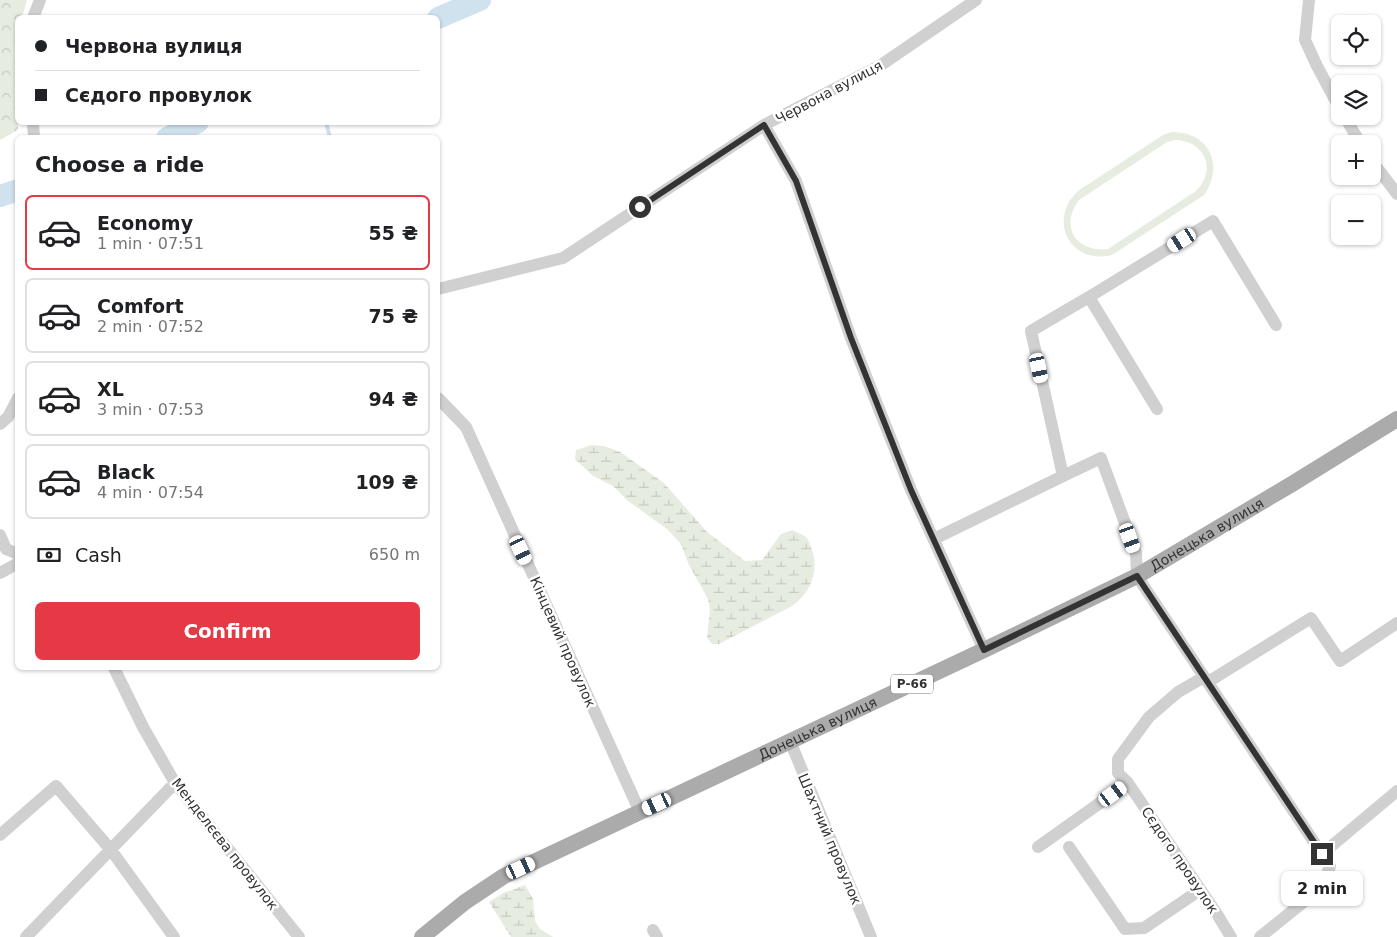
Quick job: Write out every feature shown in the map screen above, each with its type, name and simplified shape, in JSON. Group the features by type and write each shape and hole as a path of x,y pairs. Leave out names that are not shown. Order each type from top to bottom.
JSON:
{"main road":[{"name":"Донецька вулиця","path":"422,937 465,902 504,876 1137,576 1397,419"}],"street":[{"path":"34,15 40,0"},
{"name":"Червона вулиця","path":"440,289 563,258 764,125 881,65 976,0"},
{"path":"1309,0 1305,40 1331,92"},
{"path":"764,125 796,181 851,338 911,490 984,650"},
{"path":"1381,173 1397,194"},
{"path":"1063,476 1032,332 1213,221 1276,325"},
{"path":"1089,297 1157,409"},
{"name":"Кінцевий провулок","path":"440,400 466,427 640,812"},
{"path":"0,424 8,417 15,404"},
{"path":"934,539 1101,458 1136,554 1137,576 1330,866 1322,887 1260,937"},
{"path":"0,535 6,549 15,553"},
{"path":"0,573 15,565"},
{"name":"Сєдого провулок","path":"1231,937 1128,783 1118,773 1118,759 1128,742 1149,717 1178,692 1206,679 1311,618 1340,661 1397,624"},
{"name":"Менделєєва провулок","path":"115,670 143,727 175,783 299,937"},
{"name":"Шахтний провулок","path":"790,742 871,937"},
{"path":"26,937 175,783"},
{"path":"1038,847 1128,783"},
{"path":"0,835 56,786 111,850 174,937"},
{"path":"1322,854 1397,790"},
{"path":"1069,847 1125,929 1144,928 1200,890"}],"green space":[{"path":"0,0 27,0 23,15 15,15 15,125 18,125 18,130 0,140"},
{"path":"1172,132 1185,133 1204,144 1210,152 1213,172 1210,184 1204,195 1112,255 1097,256 1085,253 1075,247 1068,238 1064,227 1064,215 1069,202 1078,191 1163,135","holes":["1176,140 1186,142 1201,151 1207,166 1206,174 1196,191 1108,249 1087,247 1079,242 1071,228 1073,210 1079,200 1167,142"]},
{"path":"591,445 604,446 620,452 664,483 707,532 745,561 762,560 781,534 792,530 806,537 814,555 814,572 809,587 799,601 792,606 719,644 712,644 707,638 710,610 708,599 689,565 681,544 667,529 628,501 613,486 593,476 575,459 576,450"},
{"path":"525,885 533,899 535,921 540,929 553,937 511,937 489,902 503,893"}],"waterway":[{"path":"440,17 480,0"},
{"path":"173,135 192,125"},
{"path":"327,125 329,135"},
{"path":"0,196 15,191"}],"route":[{"path":"640,207 764,125 796,181 851,338 911,490 984,650 1137,576 1322,854"}]}
